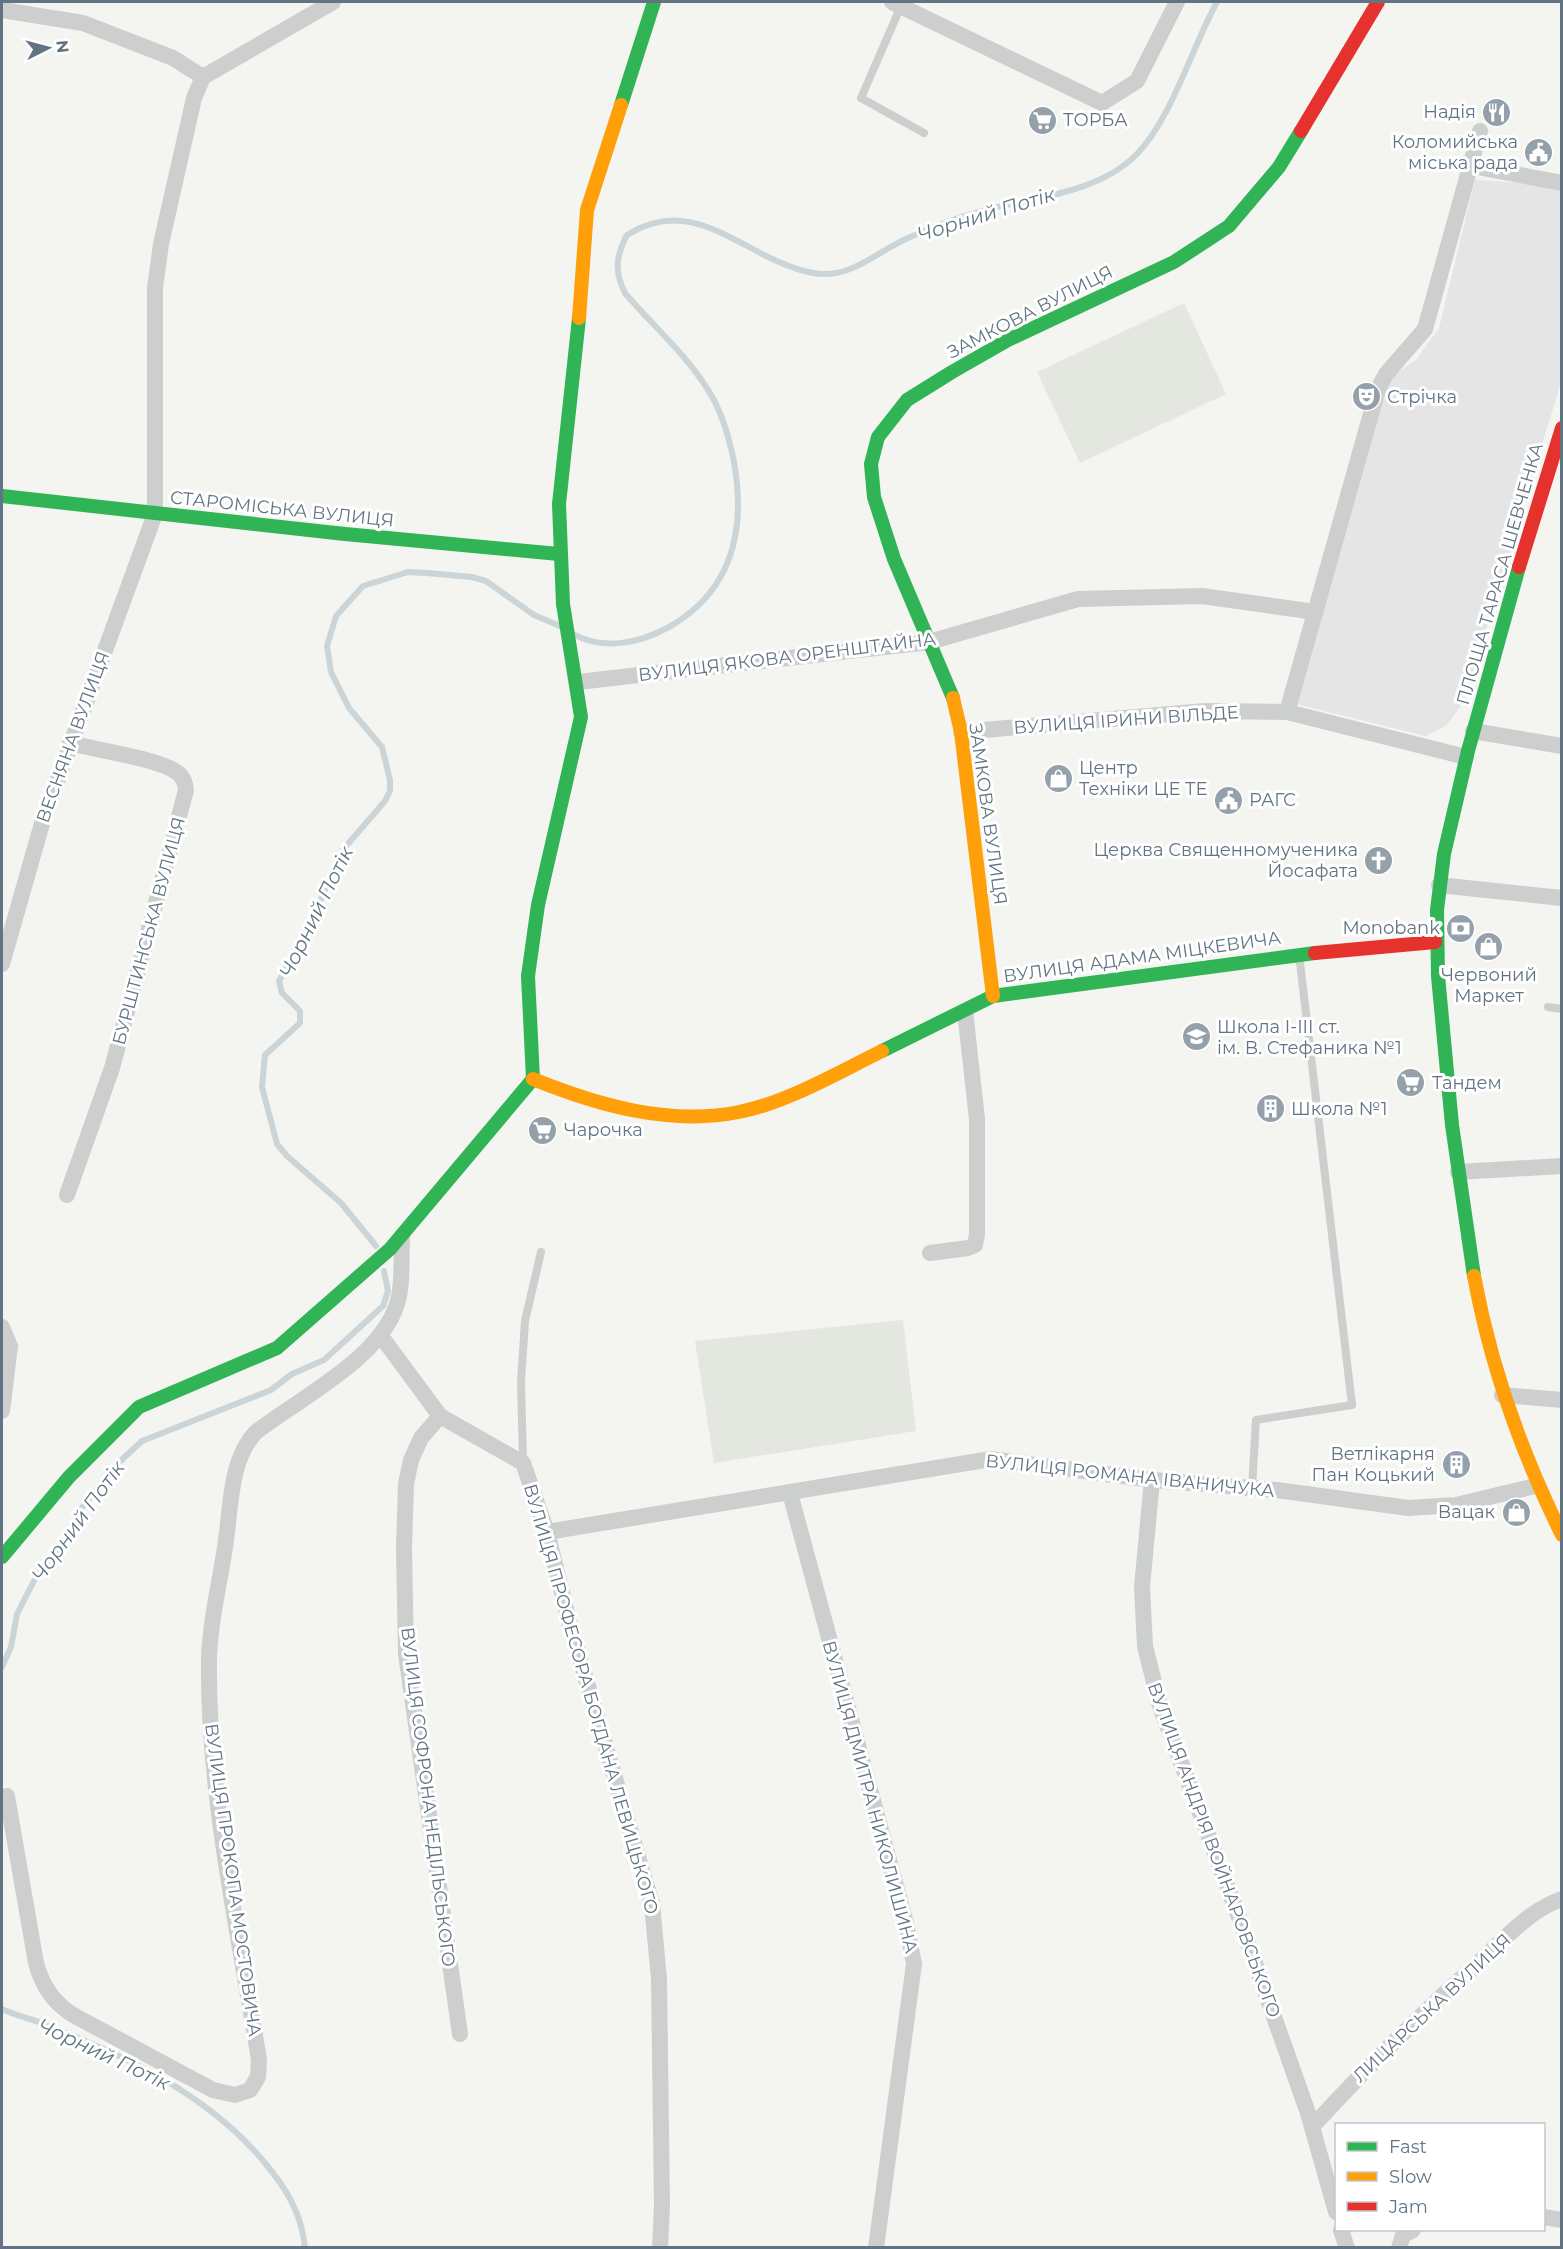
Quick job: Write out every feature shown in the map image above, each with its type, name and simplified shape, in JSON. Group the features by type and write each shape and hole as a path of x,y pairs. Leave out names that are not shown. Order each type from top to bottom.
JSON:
{"street":[{"path":"2,10 83,23 173,58 203,77 333,2"},
{"path":"2,1557 77,1468 139,1407 277,1348 402,1236 532,1078 528,976 538,905 581,717 578,682 562,604 559,504 576,360 587,210 654,2"},
{"path":"897,4 1102,103 1137,81 1177,2"},
{"name":"ЗАМКОВА ВУЛИЦЯ","path":"993,996 961,732 952,696 894,559 874,497 871,464 878,437 907,400 952,372 1008,340 1174,262 1229,226 1279,167 1378,2"},
{"name":"ВЕСНЯНА ВУЛИЦЯ","path":"2,964 43,820 155,514 157,484 153,375 156,279 187,119 203,77"},
{"path":"1287,712 1378,389 1386,374 1425,329 1480,131"},
{"path":"1472,166 1562,183"},
{"name":"ПЛОЩА ТАРАСА ШЕВЧЕНКА","path":"1562,428 1466,757 1439,885 1435,942 1458,1172 1472,1260 1502,1395 1535,1486 1562,1535"},
{"name":"СТАРОМІСЬКА ВУЛИЦЯ","path":"2,496 155,514 559,554"},
{"name":"ВУЛИЦЯ ЯКОВА ОРЕНШТАЙНА","path":"578,682 929,642 1078,599 1202,596 1315,612"},
{"name":"ВУЛИЦЯ ІРИНИ ВІЛЬДЕ","path":"961,732 1205,711 1287,712 1466,757"},
{"path":"1473,731 1562,746"},
{"name":"БУРШТИНСЬКА ВУЛИЦЯ","path":"67,1195 112,1068 186,790 178,773 162,765 70,743"},
{"path":"1439,885 1562,897"},
{"name":"ВУЛИЦЯ АДАМА МІЦКЕВИЧА","path":"532,1078 572,1095 650,1114 679,1117 739,1112 807,1088 993,996 1299,954 1435,942"},
{"path":"930,1253 968,1248 975,1245 977,1234 977,1119 964,1011"},
{"path":"1458,1172 1562,1166"},
{"name":"ВУЛИЦЯ ПРОКОПА МОСТОВИЧА","path":"7,1796 36,1963 41,1979 57,2003 75,2016 213,2090 235,2095 250,2090 258,2077 259,2060 223,1830 210,1715 210,1639 234,1484 246,1445 256,1432 364,1354 381,1336 399,1296 402,1236"},
{"path":"2,1327 10,1346 2,1411"},
{"path":"381,1336 440,1416"},
{"path":"1502,1395 1562,1400"},
{"name":"ВУЛИЦЯ ПРОФЕСОРА БОГДАНА ЛЕВИЦЬКОГО","path":"440,1416 523,1463 547,1532 570,1625 652,1904 659,1979 662,2206 660,2247"},
{"name":"ВУЛИЦЯ СОФРОНА НЕДІЛЬСЬКОГО","path":"440,1416 421,1438 406,1484 404,1549 406,1654 460,2034"},
{"name":"ВУЛИЦЯ РОМАНА ІВАНИЧУКА","path":"547,1532 991,1459 1152,1480 1252,1488 1408,1508 1456,1504 1535,1486"},
{"name":"ВУЛИЦЯ АНДРІЯ ВОЙНАРОВСЬКОГО","path":"1152,1480 1142,1587 1145,1646 1157,1696 1237,1912 1312,2127 1335,2208"},
{"name":"ВУЛИЦЯ ДМИТРА НИКОЛИШИНА","path":"790,1493 906,1923 914,1964 876,2247"},
{"name":"ЛИЦАРСЬКА ВУЛИЦЯ","path":"1312,2127 1369,2064 1425,2011 1526,1919 1562,1899"},
{"path":"1545,2217 1562,2220"},
{"path":"1342,2231 1347,2247"},
{"path":"1399,2247 1403,2235 1410,2231"}],"lane":[{"path":"897,4 861,98 924,133"},
{"path":"1252,1488 1256,1420 1352,1405 1299,954"},
{"path":"1548,1007 1562,1009"},
{"path":"523,1463 521,1382 525,1321 541,1252"}],"shaded area":[{"path":"1475,180 1540,184 1561,189 1561,382 1465,700 1447,725 1425,736 1292,703 1382,383 1416,360 1439,328"},
{"path":"1184,303 1226,394 1080,463 1037,372"},
{"path":"903,1320 916,1431 714,1463 695,1341"}],"waterway":[{"name":"Чорний Потік","path":"573,634 597,642 621,643 634,641 669,627 707,596 730,556 735,535 738,511 737,487 734,462 724,424 713,398 699,377 625,293 619,278 618,264 620,250 627,235 652,223 676,221 699,224 788,266 826,274 851,269 908,238 948,222 1087,185 1122,167 1149,139 1171,102 1217,2"},
{"name":"Чорний Потік","path":"376,1246 341,1203 287,1156 277,1144 262,1087 265,1055 300,1023 300,1011 282,993 279,981 312,920 341,852 385,801 390,791 390,780 382,747 349,708 331,672 327,646 336,616 363,586 408,572 472,577 486,581 534,615 562,627"},
{"name":"Чорний Потік","path":"2,1667 11,1647 17,1614 36,1577 61,1545 81,1509 115,1466 142,1441 271,1390 292,1374 324,1360 383,1306 388,1291 384,1271"},
{"name":"Чорний Потік","path":"2,2009 75,2036 135,2064 192,2097 218,2117 243,2139 280,2182 297,2213 305,2248"}],"traffic: fast":[{"path":"621,105 654,2"},
{"path":"953,698 894,559 874,497 871,464 878,437 907,400 952,372 1008,340 1174,262 1229,226 1279,167 1301,131"},
{"path":"533,1079 528,976 538,905 581,717 563,604 559,504 579,318"},
{"path":"2,496 345,534 559,554"},
{"path":"1474,1276 1452,1125 1438,976 1437,910 1444,854 1468,751 1519,567"},
{"path":"882,1051 993,996 1315,953"},
{"path":"2,1557 69,1477 139,1407 277,1348 390,1249 533,1079"}],"traffic: slow":[{"path":"579,318 587,210 621,105"},
{"path":"953,698 961,732 993,996"},
{"path":"533,1079 608,1105 660,1115 713,1116 757,1108 775,1102 882,1051"},
{"path":"1474,1276 1489,1344 1509,1409 1533,1472 1562,1535"}],"traffic: jam":[{"path":"1301,131 1378,2"},
{"path":"1519,567 1562,428"},
{"path":"1315,953 1435,942"}],"place":[{"name":"Надія","path":"1497,112"},
{"name":"ТОРБА","path":"1042,120"},
{"name":"Коломийська міська рада","path":"1539,152"},
{"name":"Стрічка","path":"1366,397"},
{"name":"Центр Техніки ЦЕ ТЕ","path":"1058,778"},
{"name":"РАГС","path":"1228,800"},
{"name":"Церква Священномученика Йосафата","path":"1379,860"},
{"name":"Monobank","path":"1461,928"},
{"name":"Червоний Маркет","path":"1489,946"},
{"name":"Школа I-III ст. ім. В. Стефаника №1","path":"1196,1037"},
{"name":"Тандем","path":"1411,1083"},
{"name":"Школа №1","path":"1270,1109"},
{"name":"Чарочка","path":"543,1130"},
{"name":"Ветлікарня Пан Коцький","path":"1456,1464"},
{"name":"Вацак","path":"1516,1512"}]}
